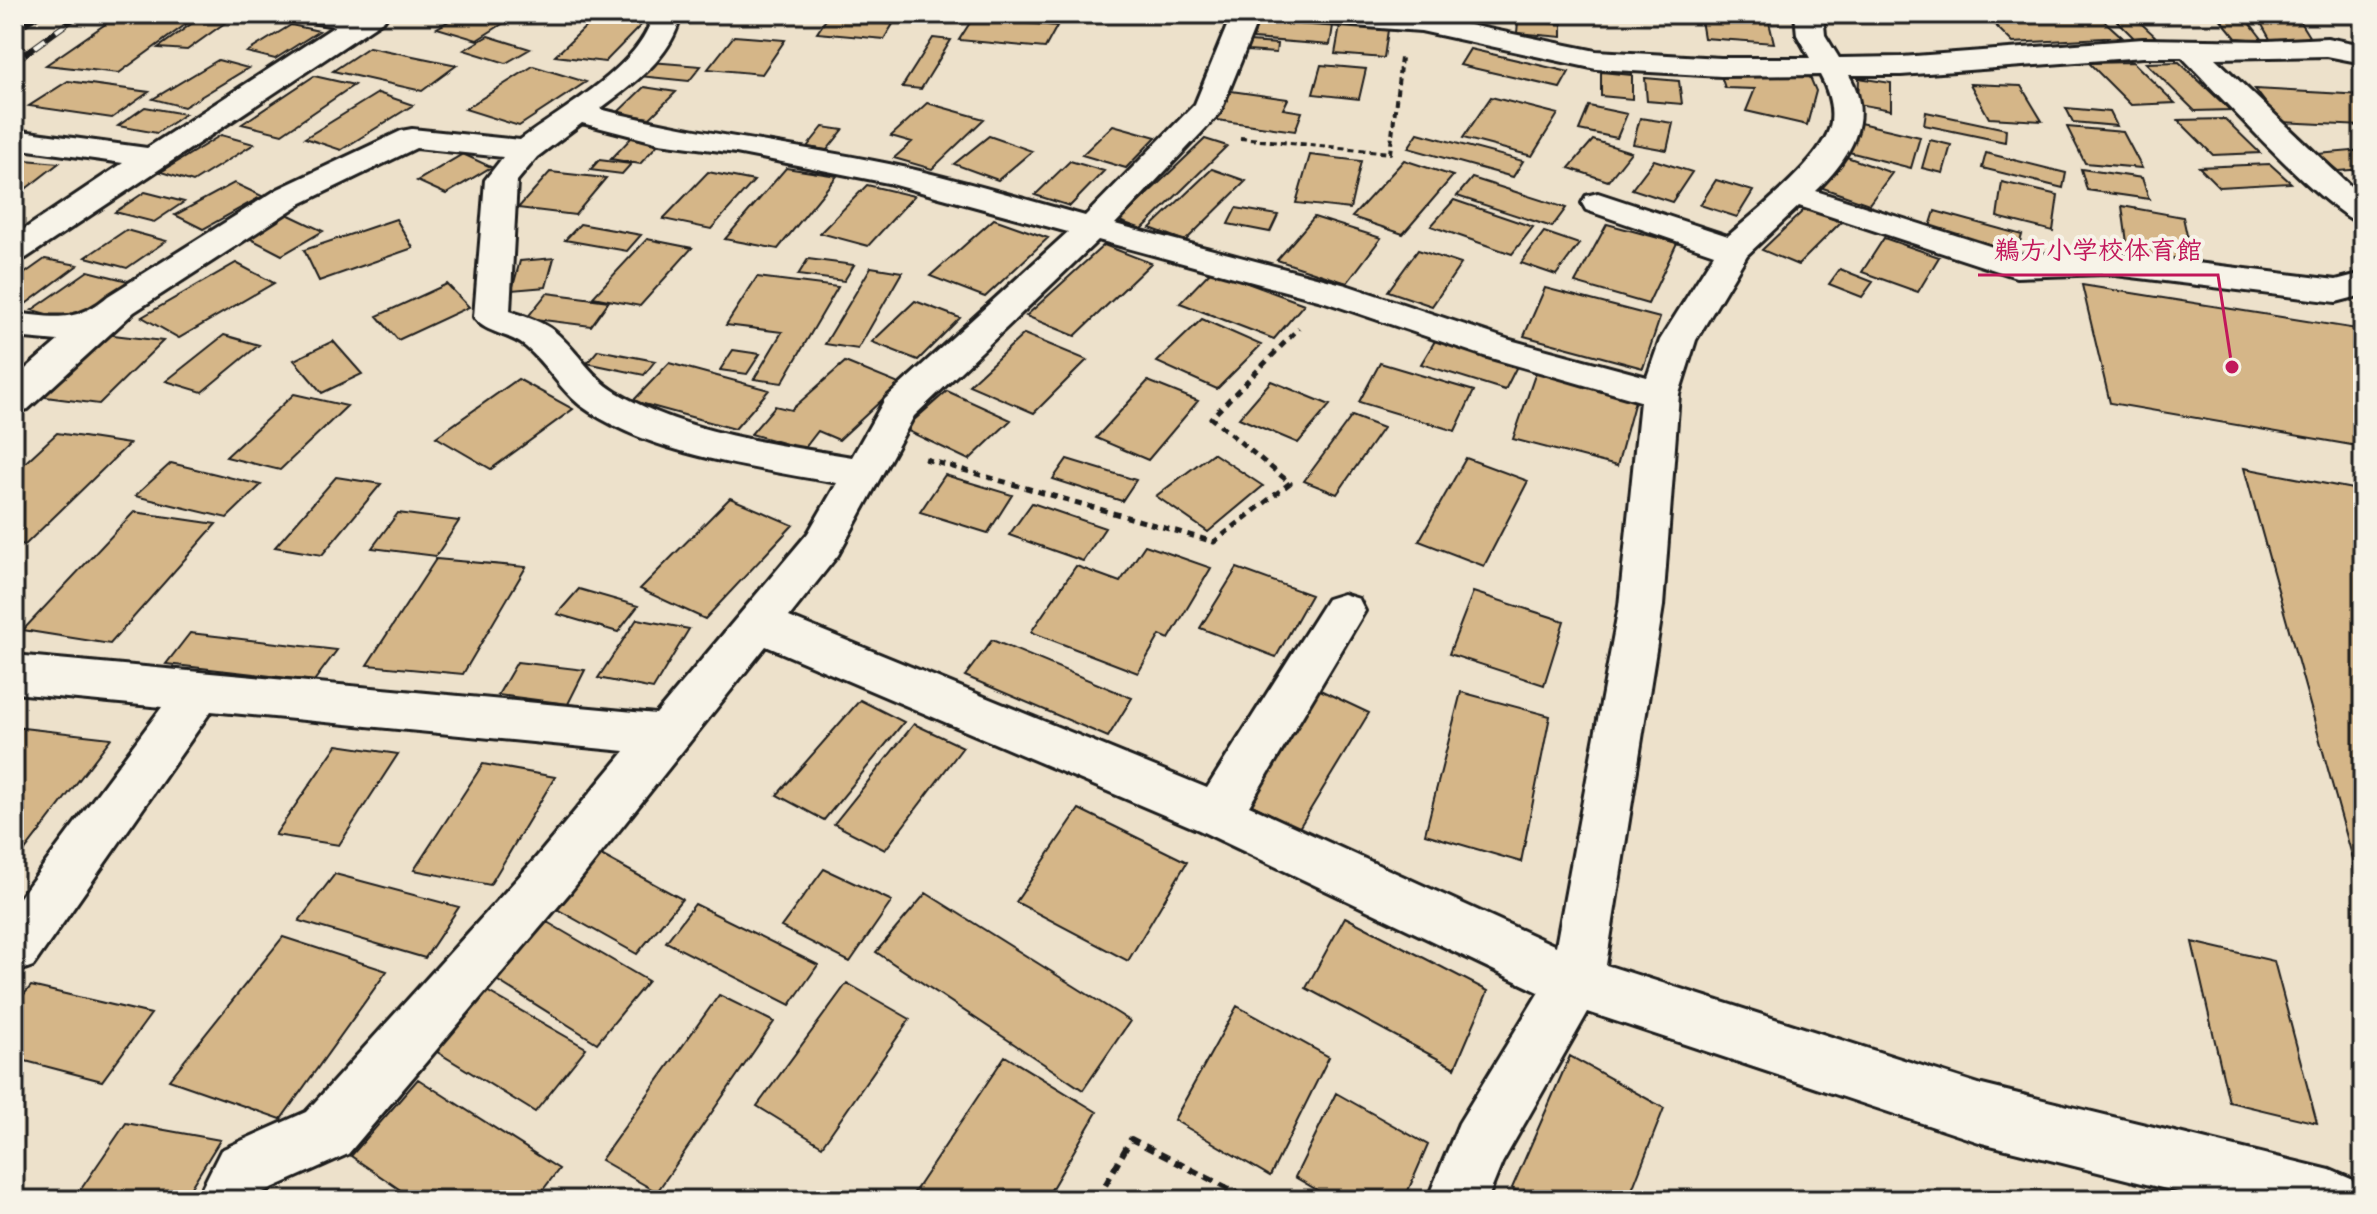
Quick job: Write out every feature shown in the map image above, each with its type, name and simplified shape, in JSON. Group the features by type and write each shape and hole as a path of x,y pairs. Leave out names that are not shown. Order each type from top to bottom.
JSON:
{"street":[{"path":"308,14 368,18"},
{"path":"667,14 649,53 623,78 526,150 501,180 492,317 540,338 568,372 599,399 651,427 766,456 868,459"},
{"path":"226,1200 242,1171 327,1133 543,887 823,544 899,408 1092,228 1209,107 1246,14"},
{"path":"1298,14 1425,18 1596,60 1721,67 1901,66 2064,52 2189,48 2328,34 2363,54"},
{"path":"1457,1200 1480,1144 1576,982 1641,606 1660,394 1678,340 1734,249 1794,194 1829,156 1846,124 1844,92 1811,35 1809,14"},
{"path":"14,251 368,18"},
{"path":"2189,48 2331,188 2363,214"},
{"path":"576,112 659,134 736,144 891,174 1334,293 1497,348 1660,394"},
{"path":"14,400 121,304 290,196 412,138 526,150"},
{"path":"14,139 153,158"},
{"path":"1794,194 2016,266 2107,263 2336,291 2363,284"},
{"path":"1598,203 1734,249"},
{"path":"14,325 69,330 106,318"},
{"path":"1217,815 1343,611"},
{"path":"759,624 1217,815 1576,982 1982,1114 2330,1200"},
{"path":"14,674 667,735"},
{"path":"14,948 199,692"}],"path":[{"path":"1186,133 1390,153 1404,33 1425,18"},
{"path":"868,459 1214,542 1290,483 1211,418 1334,293"},
{"path":"1097,1200 1131,1139 1251,1200"}],"building":[{"path":"120,14 200,14 119,73 46,65"},
{"path":"205,14 236,15 187,50 158,48"},
{"path":"461,14 518,14 477,40 437,28"},
{"path":"687,14 763,14 758,20"},
{"path":"852,14 917,14 911,23 850,17"},
{"path":"1449,14 1490,14 1484,23"},
{"path":"1564,14 1564,20 1517,16"},
{"path":"1700,14 1767,14 1774,43 1704,38"},
{"path":"2110,14 2131,14 2156,37 2134,38"},
{"path":"2256,14 2295,14 2313,43 2270,39"},
{"path":"597,16 645,21 605,62 555,56"},
{"path":"2099,16 2122,37 2013,43 1991,21"},
{"path":"2219,17 2246,18 2263,40 2236,38"},
{"path":"827,18 893,24 884,39 817,33"},
{"path":"973,18 1057,26 1045,48 959,40"},
{"path":"1258,20 1333,26 1330,45 1253,39"},
{"path":"1518,21 1562,24 1562,37 1517,33"},
{"path":"291,25 319,31 275,59 247,52"},
{"path":"1340,26 1388,30 1384,58 1335,54"},
{"path":"488,36 530,49 506,63 464,50"},
{"path":"734,36 785,40 762,74 708,69"},
{"path":"933,38 951,40 921,89 902,87"},
{"path":"1249,42 1277,44 1276,53 1247,51"},
{"path":"369,47 457,65 422,91 333,71"},
{"path":"1470,49 1569,72 1560,88 1460,65"},
{"path":"218,60 248,68 184,107 153,99"},
{"path":"651,62 701,66 689,81 639,76"},
{"path":"2133,62 2175,103 2131,105 2089,63"},
{"path":"2179,62 2230,110 2195,111 2146,63"},
{"path":"1321,65 1366,69 1359,99 1313,94"},
{"path":"533,66 586,82 519,126 465,109"},
{"path":"1601,72 1632,75 1632,99 1601,96"},
{"path":"1720,73 1810,77 1816,91 1807,125 1746,111 1755,89 1725,88"},
{"path":"314,76 354,85 282,134 242,124"},
{"path":"1645,78 1679,81 1682,104 1647,101"},
{"path":"1859,78 1891,83 1891,110 1858,104"},
{"path":"68,81 149,92 112,118 29,106"},
{"path":"1970,84 2021,86 2042,121 1989,118"},
{"path":"644,87 676,92 650,118 617,113"},
{"path":"2255,89 2363,95 2363,126 2280,122"},
{"path":"1231,91 1288,99 1283,109 1302,112 1295,131 1217,120"},
{"path":"378,93 413,105 341,150 305,138"},
{"path":"1491,97 1558,114 1532,156 1463,138"},
{"path":"927,103 984,119 932,169 894,158 912,142 891,136"},
{"path":"1589,106 1627,114 1617,138 1579,130"},
{"path":"145,107 185,114 157,133 118,126"},
{"path":"2066,108 2110,112 2117,126 2073,122"},
{"path":"1926,112 2006,129 2005,142 1924,125"},
{"path":"1640,118 1673,123 1667,150 1633,144"},
{"path":"2225,119 2260,153 2213,155 2178,120"},
{"path":"1860,123 1920,137 1911,168 1849,152"},
{"path":"1113,125 1156,137 1126,168 1082,155"},
{"path":"823,127 843,130 827,150 807,147"},
{"path":"2067,127 2123,132 2142,168 2085,163"},
{"path":"1418,133 1523,161 1513,177 1408,148"},
{"path":"221,135 254,144 193,182 161,172"},
{"path":"989,136 1032,151 998,180 954,164"},
{"path":"632,137 661,141 640,164 611,159"},
{"path":"1205,139 1227,146 1142,229 1119,221"},
{"path":"1593,140 1631,152 1608,181 1569,168"},
{"path":"1930,140 1951,145 1943,173 1922,168"},
{"path":"2363,150 2363,169 2338,171 2317,154"},
{"path":"1986,153 2066,173 2063,188 1982,168"},
{"path":"463,154 491,167 446,194 417,181"},
{"path":"1310,155 1361,161 1350,209 1296,203"},
{"path":"1844,156 1892,173 1869,204 1820,187"},
{"path":"14,159 59,163 14,198"},
{"path":"599,160 631,164 622,174 590,170"},
{"path":"1404,160 1453,176 1403,234 1352,217"},
{"path":"1654,160 1692,172 1672,202 1632,189"},
{"path":"1070,161 1104,171 1070,206 1035,195"},
{"path":"2270,164 2291,183 2219,187 2199,167"},
{"path":"786,168 837,176 778,249 725,239"},
{"path":"1212,169 1246,181 1185,241 1150,228"},
{"path":"2081,169 2142,178 2149,199 2087,190"},
{"path":"550,172 606,178 575,215 518,208"},
{"path":"708,172 754,181 711,229 663,219"},
{"path":"1472,178 1566,208 1552,227 1457,196"},
{"path":"1716,180 1753,191 1737,217 1700,205"},
{"path":"2002,182 2058,195 2053,231 1997,217"},
{"path":"234,183 262,196 203,229 175,215"},
{"path":"867,185 914,196 868,246 820,233"},
{"path":"145,192 184,202 154,222 115,212"},
{"path":"1454,200 1533,227 1512,254 1431,226"},
{"path":"2122,206 2183,217 2193,263 2128,250"},
{"path":"1236,208 1278,215 1270,232 1228,224"},
{"path":"1806,208 1841,222 1798,265 1762,250"},
{"path":"1935,211 2022,235 2016,255 1929,230"},
{"path":"287,214 323,231 282,255 247,237"},
{"path":"1314,217 1381,238 1347,283 1277,260"},
{"path":"396,219 413,248 319,281 304,250"},
{"path":"994,219 1048,238 985,297 930,276"},
{"path":"580,224 641,235 627,251 565,240"},
{"path":"1607,224 1677,243 1648,304 1575,283"},
{"path":"126,230 166,241 127,268 86,257"},
{"path":"1544,232 1579,244 1556,275 1521,263"},
{"path":"1884,238 1939,257 1918,292 1862,272"},
{"path":"647,239 692,248 640,306 593,297"},
{"path":"1104,245 1151,263 1075,336 1026,316"},
{"path":"1418,250 1461,264 1432,306 1388,291"},
{"path":"554,258 546,287 512,290 520,261"},
{"path":"45,259 78,265 19,309 14,308 14,281"},
{"path":"808,259 854,265 844,281 798,275"},
{"path":"236,263 274,283 179,338 142,317"},
{"path":"871,267 902,272 858,349 825,344"},
{"path":"1840,269 1873,282 1862,297 1829,284"},
{"path":"1212,270 1304,304 1274,339 1180,303"},
{"path":"88,271 132,282 76,322 32,310"},
{"path":"757,277 838,287 782,383 754,379 782,332 726,325"},
{"path":"447,284 469,307 398,340 377,316"},
{"path":"2082,285 2363,330 2363,447 2110,403"},
{"path":"1545,288 1660,318 1643,368 1524,336"},
{"path":"547,293 609,301 591,326 527,318"},
{"path":"915,301 960,318 918,360 872,342"},
{"path":"1202,319 1261,345 1217,389 1157,362"},
{"path":"105,334 163,341 99,404 38,396"},
{"path":"1024,334 1087,360 1034,413 969,385"},
{"path":"224,335 259,345 202,392 166,381"},
{"path":"333,341 362,374 322,393 294,360"},
{"path":"1435,341 1517,366 1505,390 1421,364"},
{"path":"598,350 655,361 644,375 587,363"},
{"path":"733,350 760,354 747,374 720,370"},
{"path":"845,362 899,384 839,440 818,431 804,449 751,434 775,406 791,410"},
{"path":"669,363 769,390 735,429 633,401"},
{"path":"1380,363 1474,391 1455,431 1359,402"},
{"path":"1536,372 1636,397 1617,466 1513,439"},
{"path":"518,379 573,409 491,469 436,437"},
{"path":"1148,381 1198,401 1148,460 1096,438"},
{"path":"1271,381 1330,405 1298,443 1239,418"},
{"path":"947,391 1011,420 969,460 904,429"},
{"path":"294,394 347,406 280,470 226,457"},
{"path":"1352,416 1383,428 1337,494 1304,481"},
{"path":"57,433 129,444 25,545 14,543 14,473"},
{"path":"1213,453 1263,486 1208,532 1156,496"},
{"path":"1466,458 1528,481 1484,566 1419,541"},
{"path":"1067,459 1136,480 1122,501 1053,479"},
{"path":"171,463 261,485 227,518 135,496"},
{"path":"2244,468 2363,491 2363,895"},
{"path":"945,475 1012,495 988,533 920,512"},
{"path":"336,477 381,484 322,555 275,547"},
{"path":"730,498 793,525 705,619 640,589"},
{"path":"1032,503 1105,528 1083,561 1009,535"},
{"path":"134,512 216,524 110,644 23,630"},
{"path":"398,513 459,521 436,556 372,548"},
{"path":"1145,545 1211,568 1169,639 1160,635 1138,673 1031,632 1076,566 1120,582"},
{"path":"436,559 526,567 463,674 367,665"},
{"path":"1237,568 1311,595 1276,657 1200,628"},
{"path":"579,589 638,606 618,632 557,614"},
{"path":"1473,592 1564,621 1544,685 1449,654"},
{"path":"637,619 689,629 653,689 598,678"},
{"path":"190,633 337,650 314,681 166,664"},
{"path":"992,640 1132,698 1108,737 965,676"},
{"path":"517,662 585,670 568,704 498,695"},
{"path":"1318,689 1369,713 1299,828 1246,802"},
{"path":"1461,692 1550,716 1521,862 1425,834"},
{"path":"860,700 904,722 824,820 777,795"},
{"path":"914,724 963,747 885,850 834,824"},
{"path":"14,727 111,738 14,865"},
{"path":"337,745 398,754 339,845 275,835"},
{"path":"483,764 555,777 490,885 414,870"},
{"path":"1079,809 1187,862 1128,961 1016,902"},
{"path":"601,855 682,899 637,954 555,908"},
{"path":"824,869 892,901 850,962 781,927"},
{"path":"335,874 459,907 425,958 299,921"},
{"path":"926,893 1130,1021 1083,1090 876,952"},
{"path":"695,904 818,965 790,1005 666,942"},
{"path":"1345,917 1488,991 1455,1068 1306,988"},
{"path":"547,922 648,981 597,1043 495,979"},
{"path":"283,937 387,971 281,1119 169,1080"},
{"path":"2192,942 2274,961 2317,1123 2229,1102"},
{"path":"847,983 910,1019 822,1146 757,1106"},
{"path":"31,986 151,1014 102,1081 14,1058 14,1006"},
{"path":"485,990 586,1048 535,1112 434,1050"},
{"path":"719,995 774,1022 657,1192 601,1160"},
{"path":"1237,1006 1329,1057 1270,1176 1174,1120"},
{"path":"1005,1056 1097,1112 1045,1200 909,1200"},
{"path":"1570,1056 1664,1108 1628,1200 1531,1200 1512,1188"},
{"path":"418,1079 559,1169 535,1200 415,1200 351,1156"},
{"path":"1336,1093 1428,1145 1404,1200 1334,1200 1295,1177"},
{"path":"126,1123 220,1140 183,1200 103,1200 77,1195"}],"railway":[{"path":"14,30 41,14"},
{"path":"14,62 80,14"}],"place":[{"name":"鵜方小学校体育館","path":"2232,367"}]}
